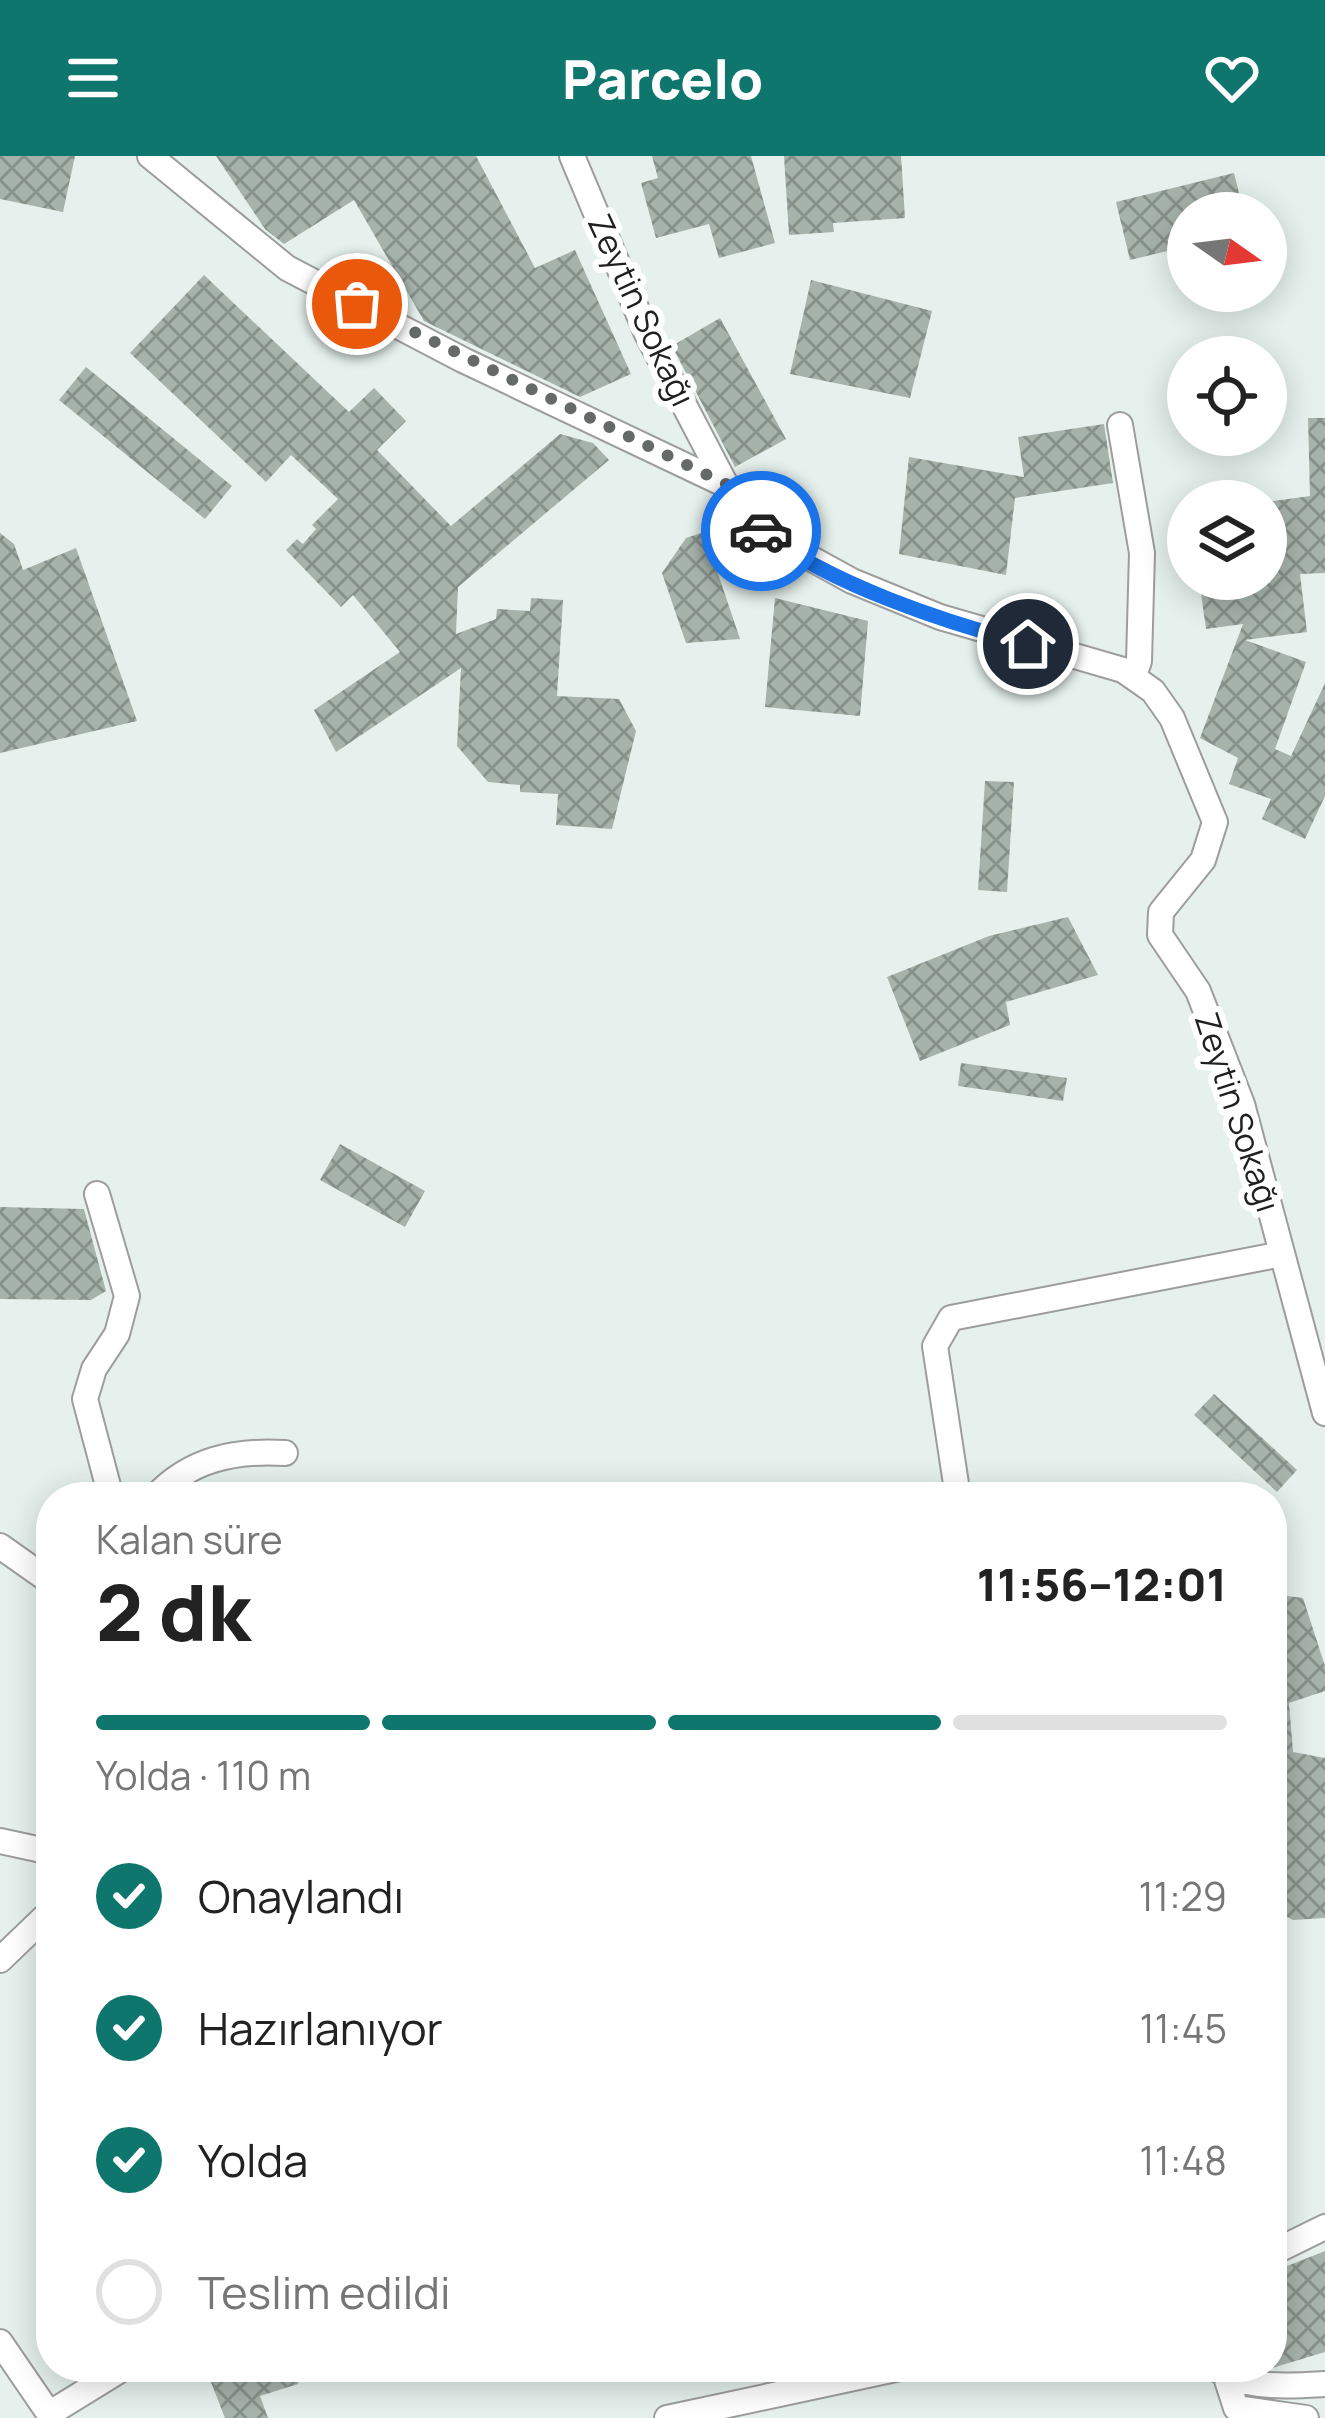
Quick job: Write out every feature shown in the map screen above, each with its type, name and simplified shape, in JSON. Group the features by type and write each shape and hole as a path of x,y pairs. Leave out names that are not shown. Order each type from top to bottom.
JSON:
{"street":[{"path":"150,156 286,268 463,360 726,484"},
{"name":"Zeytin Sokağı","path":"572,156 647,334 726,484 761,531 852,581 969,628 1134,676 1172,718 1214,809 1210,850 1166,902 1160,935 1198,991 1234,1085 1325,1413"},
{"path":"1120,425 1142,553 1139,661 1134,676"},
{"path":"97,1194 128,1296 118,1334 94,1369 85,1399 107,1482"},
{"path":"956,1482 935,1346 951,1318 1282,1254"},
{"path":"169,1482 202,1462 246,1451 285,1453"},
{"path":"0,1546 36,1571"},
{"path":"0,1841 36,1849"},
{"path":"0,1960 36,1925"},
{"path":"1287,2246 1325,2227"},
{"path":"0,2342 52,2415 102,2382"},
{"path":"667,2418 835,2382"},
{"path":"1224,2382 1236,2408 1306,2418"},
{"path":"1266,2382 1325,2384"}],"building":[{"path":"0,156 75,156 63,212 0,199"},
{"path":"216,156 476,156 535,268 575,250 631,374 580,397 424,321 354,200 284,244 265,229"},
{"path":"652,156 751,156 775,243 719,258 709,224 656,238 641,183 658,178"},
{"path":"784,156 901,156 905,218 833,223 834,232 789,235"},
{"path":"1234,173 1239,192 1167,192 1167,251 1130,260 1116,202"},
{"path":"204,275 349,412 374,388 406,421 377,450 451,526 560,434 593,443 609,460 458,587 456,634 496,619 497,609 530,611 531,598 563,600 557,696 619,699 636,731 612,829 556,825 558,794 520,792 520,785 488,782 457,746 461,668 336,752 314,710 400,652 353,595 341,607 286,550 297,539 303,544 316,529 312,525 338,499 291,455 266,482 130,353"},
{"path":"811,280 932,311 910,398 790,374"},
{"path":"720,318 786,439 735,467 672,346"},
{"path":"86,367 232,486 205,519 59,400"},
{"path":"1308,418 1325,418 1325,573 1300,574 1307,632 1245,640 1306,662 1275,749 1291,756 1325,683 1325,796 1305,839 1262,819 1271,799 1229,784 1238,758 1200,738 1243,624 1206,629 1202,600 1287,600 1287,499 1310,496"},
{"path":"1104,424 1113,483 1015,498 1006,575 899,554 909,457 1024,477 1018,437"},
{"path":"704,532 740,639 686,643 662,573 686,538"},
{"path":"0,533 14,544 23,570 76,548 137,721 0,753"},
{"path":"775,598 868,621 860,716 765,707"},
{"path":"985,781 1014,782 1007,892 978,890"},
{"path":"1068,917 1098,975 1006,1002 1010,1025 920,1061 887,977 989,936"},
{"path":"961,1063 1067,1078 1063,1101 958,1086"},
{"path":"340,1144 425,1191 405,1227 320,1180"},
{"path":"0,1207 84,1209 106,1291 91,1300 0,1299"},
{"path":"1214,1394 1297,1470 1286,1482 1266,1482 1194,1415"},
{"path":"1287,1596 1303,1598 1325,1666 1325,1691 1289,1703 1293,1752 1325,1758 1325,1918 1287,1917"},
{"path":"1325,2251 1325,2352 1287,2363 1287,2266"},
{"path":"211,2382 298,2382 260,2396 268,2418 225,2418"}],"way so far":[{"path":"357,304 463,360 726,484 761,531"}],"route":[{"path":"761,531 852,581 969,628 1028,644"}]}
